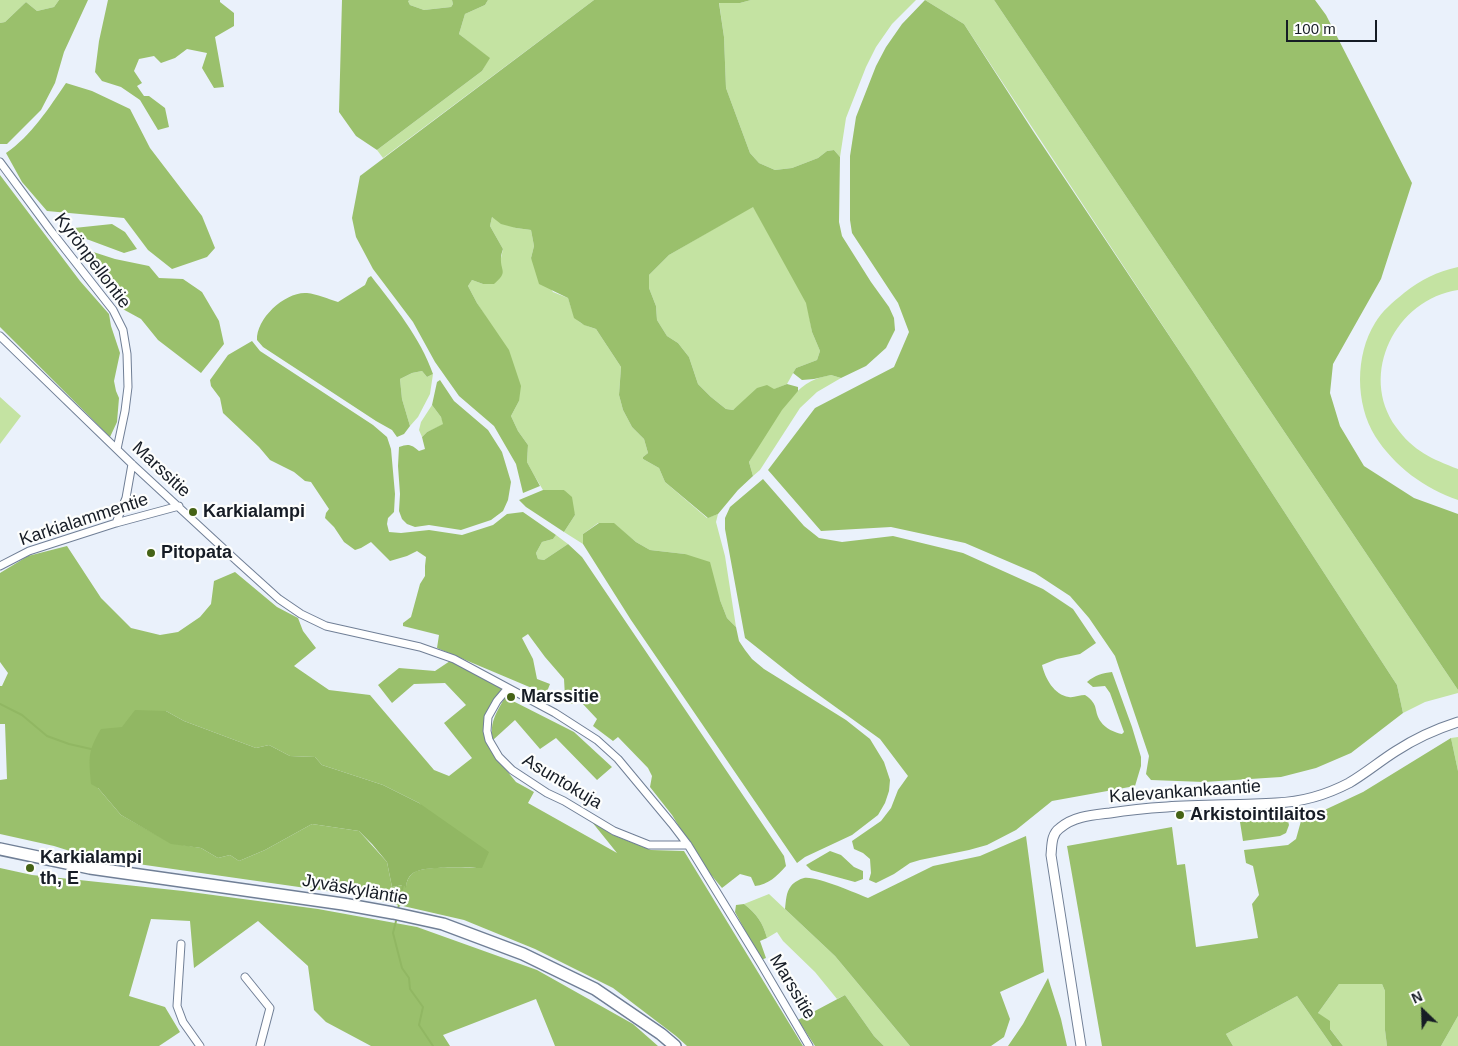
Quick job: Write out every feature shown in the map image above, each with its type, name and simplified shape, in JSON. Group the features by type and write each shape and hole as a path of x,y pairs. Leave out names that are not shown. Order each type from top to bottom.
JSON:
{"highway":[{"name":"Jyväskyläntie","path":"0,849 90,868 343,904 443,924 522,954 596,989 661,1034 675,1046"}],"street":[{"name":"Kyrönpellontie","path":"0,162 113,310 123,330 127,354 128,387 126,411 117,449"},
{"name":"Marssitie","path":"0,336 132,464 279,599 301,614 326,626 420,648 454,659 555,713 597,740 618,759 688,845 809,1046"},
{"path":"116,523 126,498 132,464"},
{"name":"Karkialammentie","path":"0,566 29,551 116,523 179,506"},
{"name":"Asuntokuja","path":"508,688 497,701 488,717 487,731 489,740 499,757 512,770 541,790 564,801 614,831 649,845 688,845"},
{"name":"Kalevankankaantie","path":"1081,1046 1051,856 1052,839 1058,829 1069,821 1081,817 1125,810 1191,805 1279,803 1303,799 1347,784 1397,750 1419,738 1458,722"},
{"path":"181,944 177,1006 183,1022 200,1046"},
{"path":"245,978 270,1008 260,1046"}],"shaded area":[{"path":"0,0 59,0 54,7 37,11 26,2 5,22 0,23"},
{"path":"59,0 88,0 64,52 55,83 41,110 7,144 0,144 0,23 5,22 26,2 37,11 54,7"},
{"path":"108,0 220,0 234,13 234,26 215,37 224,87 214,88 202,68 207,53 187,49 175,58 161,63 154,56 139,59 134,71 142,83 137,86 144,96 149,96 165,108 169,127 158,130 140,100 121,87 102,81 95,72 99,41"},
{"path":"342,0 410,0 408,1 410,5 424,10 451,7 453,4 452,0 488,0 485,5 465,14 459,34 490,58 482,71 377,150 356,136 339,112"},
{"path":"452,0 453,4 451,7 424,10 410,5 408,1"},
{"path":"488,0 594,0 383,158 377,150 482,71 489,58 459,34 465,14 485,5"},
{"path":"594,0 751,0 740,3 719,3 724,37 726,88 750,153 759,163 775,170 792,168 818,158 827,151 834,150 840,157 839,222 842,236 889,307 894,318 895,330 886,348 866,366 841,378 831,375 802,380 793,373 796,368 817,360 820,351 812,332 806,303 753,207 669,255 649,275 649,288 656,306 657,320 667,336 678,343 689,357 698,384 726,409 733,410 757,388 767,385 774,389 787,384 798,387 798,391 782,410 749,462 753,476 738,490 718,514 708,518 665,482 659,468 643,459 648,453 644,439 632,427 623,410 619,395 621,367 596,329 584,325 574,318 568,298 539,284 531,258 534,246 531,230 501,224 492,217 490,226 503,249 501,262 503,274 494,284 483,284 472,280 468,286 477,303 509,350 521,386 519,401 511,416 518,431 528,445 527,462 540,486 523,493 516,464 494,426 459,396 435,362 413,322 373,269 356,237 352,218 360,176"},
{"path":"751,0 916,0 892,24 876,47 866,67 846,118 840,157 834,150 827,151 818,158 792,168 775,170 759,163 750,153 726,88 724,37 719,2 740,3"},
{"path":"925,0 994,0 1458,690 1458,693 1425,702 1403,713 1397,685 964,24"},
{"path":"925,0 964,24 1397,685 1403,713 1351,753 1316,768 1281,777 1204,782 1151,780 1146,774 1149,756 1115,656 1089,618 1070,596 1035,573 965,543 891,527 821,531 768,470 815,408 894,367 909,332 898,303 852,233 850,220 850,156 856,117 876,66 902,24"},
{"path":"994,0 1315,0 1326,15 1412,183 1381,279 1333,364 1330,393 1340,426 1364,466 1414,498 1458,514 1458,690"},
{"path":"66,83 92,91 130,109 150,148 202,216 215,248 207,257 172,269 148,250 124,218 47,211 22,182 6,153 31,130"},
{"path":"0,175 80,281 109,314 120,353 114,381 119,398 117,422 110,437 0,327"},
{"path":"753,206 807,303 812,332 820,351 817,360 796,368 787,384 743,402 733,410 726,409 698,384 689,357 678,343 667,336 657,320 656,306 649,288 649,275 669,255"},
{"path":"492,217 516,228 531,230 534,246 531,258 553,292 568,298 576,319 596,329 621,367 619,395 623,410 632,427 644,439 648,453 643,459 659,468 665,482 707,518 718,514 716,522 725,556 736,627 727,618 720,600 685,554 650,550 636,542 613,523 598,523 583,534 583,544 564,532 575,515 564,490 543,490 527,462 528,445 518,431 511,416 519,401 491,325 468,286 472,280 483,284 501,258 503,249 490,226"},
{"path":"112,224 125,232 137,249 124,253 73,234 74,228"},
{"path":"84,249 115,259 149,266 159,278 183,279 202,292 219,321 224,344 201,373 158,340 141,319 119,307 80,251"},
{"path":"1458,267 1458,290 1436,296 1417,308 1401,323 1390,342 1383,363 1381,384 1385,406 1402,435 1424,453 1458,469 1458,500 1422,483 1391,457 1368,423 1361,395 1360,379 1361,364 1368,336 1375,323 1388,307 1417,284 1443,271"},
{"path":"371,276 414,335 428,360 433,374 427,377 422,371 412,373 400,379 402,399 410,426 404,434 397,437 392,430 263,347 257,340 261,323 267,315 290,296 307,293 338,302 365,285"},
{"path":"252,341 260,351 373,425 387,437 391,449 395,494 394,512 388,518 387,524 389,532 401,533 429,530 462,535 493,525 507,514 523,512 556,535 553,539 542,542 536,553 538,559 544,560 568,544 582,557 784,856 786,866 768,882 760,885 755,886 751,877 740,874 722,888 702,864 672,815 650,787 652,776 648,768 618,737 613,741 593,726 597,719 581,702 570,704 565,697 564,679 528,634 522,638 533,659 537,679 550,684 546,694 437,648 439,635 403,626 403,623 411,617 420,584 425,576 426,557 417,551 390,561 371,542 355,550 344,542 325,518 329,509 311,482 305,481 294,472 270,460 223,413 220,398 211,386 210,380 228,355"},
{"path":"422,371 427,377 433,374 430,394 418,417 410,426 402,399 400,379 412,373"},
{"path":"831,375 841,378 817,392 800,408 760,470 753,476 749,462 769,428 787,403 806,384 818,378"},
{"path":"440,380 454,401 488,430 502,452 511,482 508,500 503,511 491,520 461,530 429,525 415,527 407,524 402,519 399,511 399,447 408,445 419,451 425,449 422,437 427,432 443,424 441,417 432,405 437,382"},
{"path":"0,397 21,416 0,444"},
{"path":"432,405 444,424 427,432 422,437 419,430 421,422"},
{"path":"763,479 804,526 819,538 842,542 893,536 963,553 1043,589 1073,609 1096,643 1080,654 1057,659 1042,665 1043,670 1051,685 1059,693 1071,697 1085,695 1095,705 1103,724 1110,730 1122,734 1124,732 1110,693 1105,686 1093,687 1087,682 1099,675 1112,672 1141,757 1141,766 1135,786 1052,801 1016,830 987,845 910,863 876,883 869,880 871,873 870,859 854,849 852,841 881,821 891,808 898,790 908,776 880,739 798,680 745,638 725,529 725,518 730,507"},
{"path":"543,490 564,490 572,497 575,515 564,532 526,507 519,500"},
{"path":"599,523 614,523 636,542 650,550 685,554 710,562 727,618 736,627 739,641 752,659 764,669 846,720 870,739 884,762 890,780 885,803 878,815 852,835 805,857 797,863 631,620 583,544 583,534"},
{"path":"556,535 568,544 544,560 538,559 536,553 542,542 553,539"},
{"path":"67,546 101,598 131,628 160,635 178,632 200,617 211,604 214,581 235,572 277,607 298,618 303,631 316,648 294,666 329,690 370,695 434,770 449,776 472,758 444,723 466,705 445,683 414,684 392,703 378,685 399,668 435,671 450,661 502,689 484,719 484,734 498,760 516,782 534,792 528,803 617,853 592,822 613,835 651,850 684,851 803,1046 687,1046 613,988 535,949 464,920 355,895 89,857 54,846 0,834 0,780 7,779 5,724 0,724 0,686 2,686 8,673 0,662 0,573 28,556","holes":["166,711 184,721 256,748 269,745 290,756 315,757 322,765 383,785 419,803 482,868 418,870 409,877 406,887 403,885 392,887 387,862 359,831 312,824 265,850 239,861 230,855 218,858 201,848 171,843 121,815 98,788"]},
{"path":"505,697 574,732 612,767 597,780 556,738 540,749 515,720 493,740 493,722"},
{"path":"135,710 166,711 184,721 256,748 269,745 290,756 315,757 322,765 383,785 419,803 489,852 482,868 445,868 417,871 409,877 406,888 403,885 392,887 387,862 359,831 312,824 265,850 239,861 230,855 218,858 201,848 171,844 121,815 98,788 91,784 90,755 93,744 101,729 122,727"},
{"path":"1458,737 1458,771 1451,738"},
{"path":"1451,738 1458,771 1458,1016 1441,1046 1387,1046 1385,991 1382,984 1339,984 1318,1013 1330,1021 1330,1029 1343,1046 1332,1046 1297,996 1226,1034 1233,1046 1102,1046 1067,846 1172,827 1177,865 1185,864 1196,947 1258,938 1252,904 1259,895 1253,866 1246,863 1244,850 1288,845 1296,839 1301,821 1363,792"},
{"path":"1287,817 1289,825 1286,833 1280,836 1243,841 1240,822"},
{"path":"1026,836 1044,972 1000,992 1010,1019 1004,1037 991,1046 910,1046 835,956 785,909 789,888 802,878 827,882 868,898 933,866 980,856"},
{"path":"830,851 841,855 854,867 863,871 863,879 855,882 811,870 806,865"},
{"path":"0,868 32,875 183,891 318,909 417,927 537,970 633,1024 658,1046 555,1046 536,999 443,1035 450,1046 371,1046 326,1022 314,1010 308,966 258,921 194,968 190,921 151,919 129,996 165,1007 180,1032 159,1046 0,1046"},
{"path":"769,894 835,956 910,1046 884,1046 874,1036 845,995 837,999 815,972 783,941 777,932 767,938 759,919 744,904"},
{"path":"744,904 759,919 767,938 760,941 766,958 761,960 735,912 736,905"},
{"path":"1048,978 1067,1046 1008,1046 1023,1024"},
{"path":"1339,984 1382,984 1385,991 1387,1046 1343,1046 1318,1013"},
{"path":"845,995 874,1036 884,1046 815,1046 798,1020"},
{"path":"1297,996 1332,1046 1233,1046 1226,1034"},
{"path":"1458,1016 1458,1046 1441,1046"}],"waterway":[{"path":"0,704 22,715 47,736 91,749"},
{"path":"398,909 403,885"},
{"path":"396,921 393,933 402,968 409,978 410,989 423,1007 419,1025 433,1046"}],"place":[{"name":"Karkialampi","path":"193,512"},
{"name":"Pitopata","path":"151,553"},
{"name":"Marssitie","path":"511,697"},
{"name":"Arkistointilaitos","path":"1180,815"},
{"name":"Karkialampi th, E","path":"30,868"}]}
